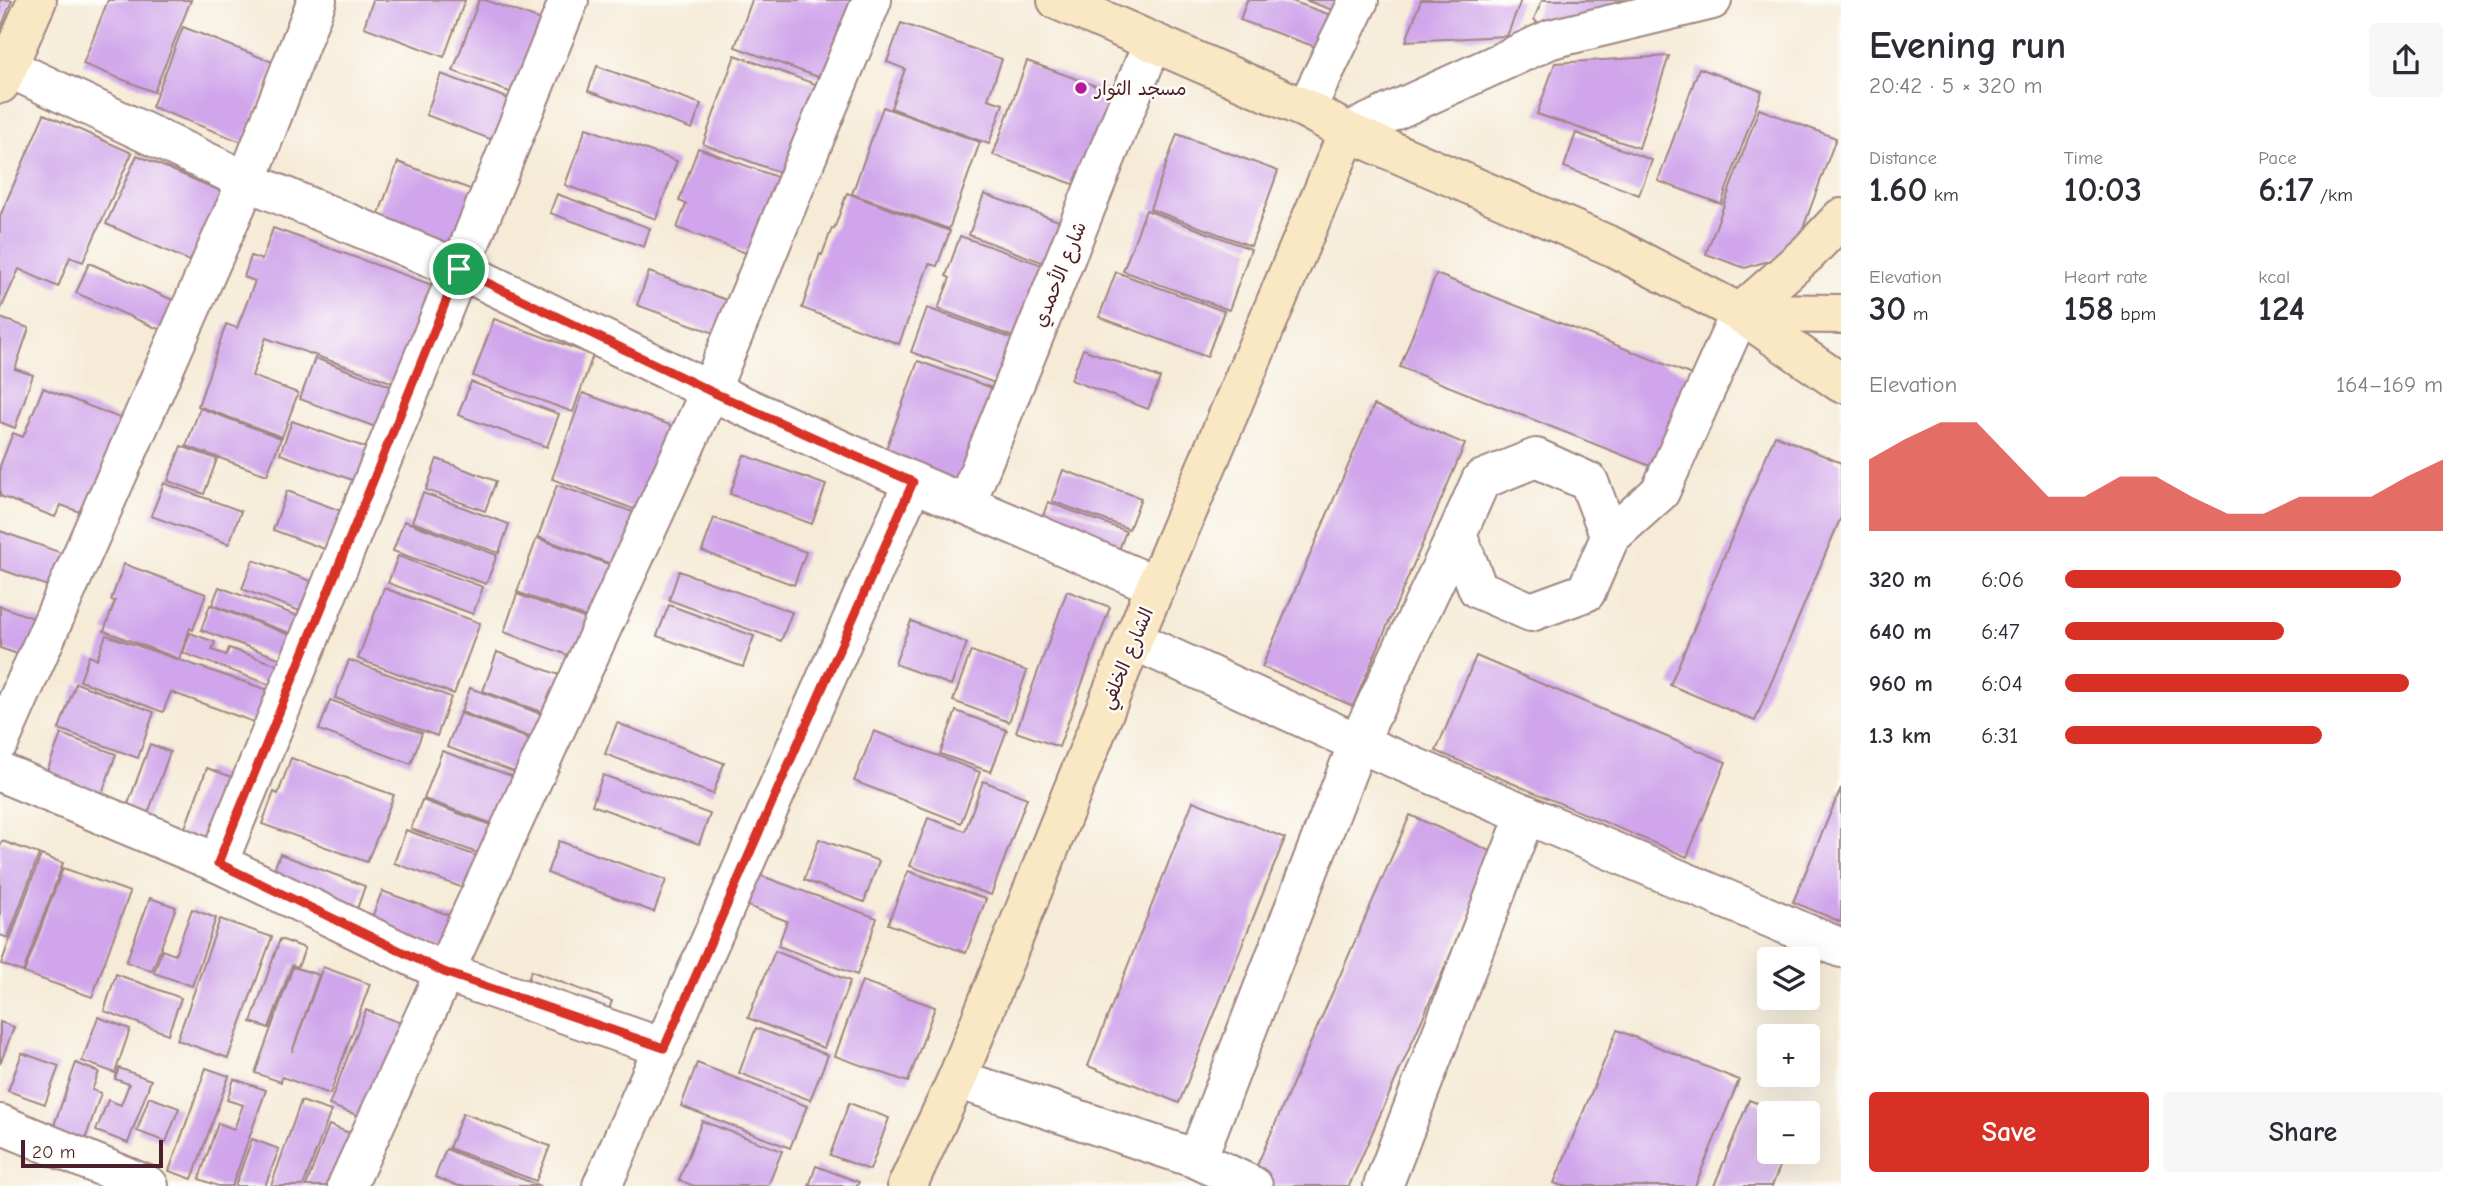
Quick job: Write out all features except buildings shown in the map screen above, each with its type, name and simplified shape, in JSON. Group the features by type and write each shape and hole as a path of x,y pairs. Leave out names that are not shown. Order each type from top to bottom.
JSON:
{"street":[{"path":"37,0 4,76 459,269 710,391 913,482 1157,586"},
{"path":"0,741 247,181 317,0"},
{"path":"218,863 569,0"},
{"path":"347,1186 710,391 872,0"},
{"path":"1057,0 1152,44 1306,109 1348,132 1613,247 1740,313 1841,383"},
{"path":"1306,109 1359,0"},
{"path":"1348,132 1552,39 1712,0"},
{"name":"شارع الأحمدي","path":"965,504 1152,44"},
{"name":"الشارع الخلفي","path":"907,1186 957,1079 1133,640 1348,132"},
{"path":"1457,534 1478,589 1531,612 1586,592 1610,537 1660,492 1740,313 1808,253 1841,218"},
{"path":"1740,313 1841,314"},
{"path":"1197,1159 1358,743 1481,480 1536,458 1589,482 1610,537"},
{"path":"602,1186 913,482"},
{"path":"1133,640 1358,743 1841,948"},
{"path":"0,772 218,863 444,972 664,1048"},
{"path":"1383,1186 1526,814"},
{"path":"957,1079 1197,1159 1253,1186"},
{"path":"0,1124 149,1186"}],"place":[{"name":"مسجد الثوار","path":"1081,88"}],"route":[{"path":"459,269 710,391 913,482 664,1048 444,972 218,863 459,269"}]}
